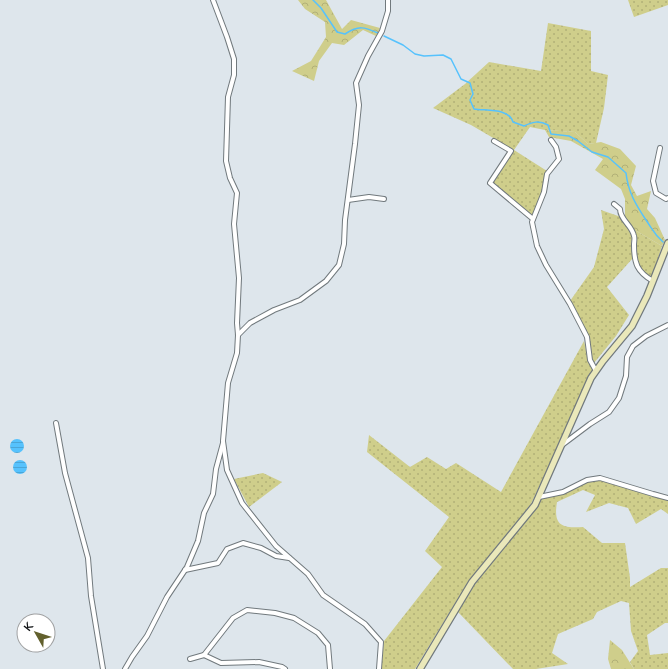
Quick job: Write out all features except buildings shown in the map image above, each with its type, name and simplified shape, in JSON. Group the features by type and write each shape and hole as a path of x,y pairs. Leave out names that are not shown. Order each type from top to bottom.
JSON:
{"street":[{"path":"126,669 132,656 147,636 168,597 185,570 198,541 204,513 213,494 216,469 223,441 228,383 237,353 239,278 234,224 237,193 230,178 226,161 228,98 234,75 234,58 221,18 213,0"},
{"path":"238,335 250,323 274,310 300,300 326,281 339,264 344,244 345,220 359,105 356,83 368,56 382,31 388,11 388,0"},
{"path":"551,140 556,147 560,159 547,174 544,192 532,222 537,246 546,266 570,304 587,337 590,360 596,371"},
{"path":"494,141 511,151 490,183 533,219"},
{"path":"660,148 653,181 656,193 666,199 668,198"},
{"path":"348,200 369,197 384,199"},
{"path":"614,204 620,209 620,214 634,235 637,266 643,275 653,281"},
{"path":"420,669 472,582 535,504 591,378 632,326 647,296 668,243"},
{"path":"560,447 590,424 609,412 619,398 626,376 627,357 633,346 646,336 668,325"},
{"path":"56,423 65,473 88,558 91,596 103,669"},
{"path":"223,441 227,470 242,503 276,546 308,574 323,595 366,624 381,642 379,669"},
{"path":"539,496 563,492 587,480 600,478 668,498"},
{"path":"185,570 218,563 227,549 243,543 260,548 276,556 289,558"},
{"path":"190,659 204,655 232,618 247,610 268,612 294,618 318,633 328,645 330,669"},
{"path":"204,655 221,662 259,662 282,666 285,669"}],"green space":[{"path":"298,0 326,0 342,29 351,20 380,28 376,36 363,30 344,45 332,43 319,61 314,81 292,71 311,61 326,37 325,22 305,9"},
{"path":"628,0 668,0 668,5 634,17"},
{"path":"548,23 591,31 591,71 608,75 604,108 596,143 588,144 575,132 545,130 530,127 514,150 471,125 433,108 465,84 489,62 541,71"},
{"path":"545,130 575,132 588,144 601,142 620,149 636,166 631,185 637,196 651,191 647,209 655,218 665,240 662,246 633,229 625,218 625,199 621,189 595,170 603,159 571,141 549,137"},
{"path":"514,150 547,171 543,191 533,217 492,183"},
{"path":"601,210 621,217 633,235 631,243 633,258 607,287 629,315 616,336 594,363 588,336 570,301 594,267 604,229"},
{"path":"633,229 662,246 652,277 644,272 640,267 637,255 636,235"},
{"path":"584,341 588,360 593,371 531,504 468,582 415,669 381,669 384,641 442,567 425,551 449,517 367,452 369,435 410,467 427,457 446,469 456,463 501,492"},
{"path":"263,473 282,482 249,507 234,479"},
{"path":"599,480 668,499 668,514 661,509 636,524 628,508 609,503 586,512 595,495 583,490 557,502 556,516 558,521 564,526 583,527 602,543 625,543 630,587 661,568 668,568 668,623 665,623 647,635 650,655 668,653 668,669 634,669 630,662 638,651 631,631 629,603 621,601 597,612 593,619 558,634 552,653 568,664 536,669 513,669 457,611 472,588 543,497 563,493 587,481"},
{"path":"610,640 622,650 634,669 611,669 608,659"}],"water":[{"path":"14,439 20,439 24,443 24,449 20,453 14,453 10,449 10,443"},
{"path":"17,460 23,460 27,464 27,470 23,474 17,474 13,470 13,464"}],"waterway":[{"path":"313,0 321,8 337,32 345,34 354,29 362,28 378,33"},
{"path":"384,36 403,45 415,54 424,56 443,55 451,59 461,79 470,83 473,94 470,100 474,109 502,112 507,114 513,122 524,126 536,122 545,123 548,125 551,134 569,136 592,152 608,157 626,173 636,204 653,231 663,242"}]}
